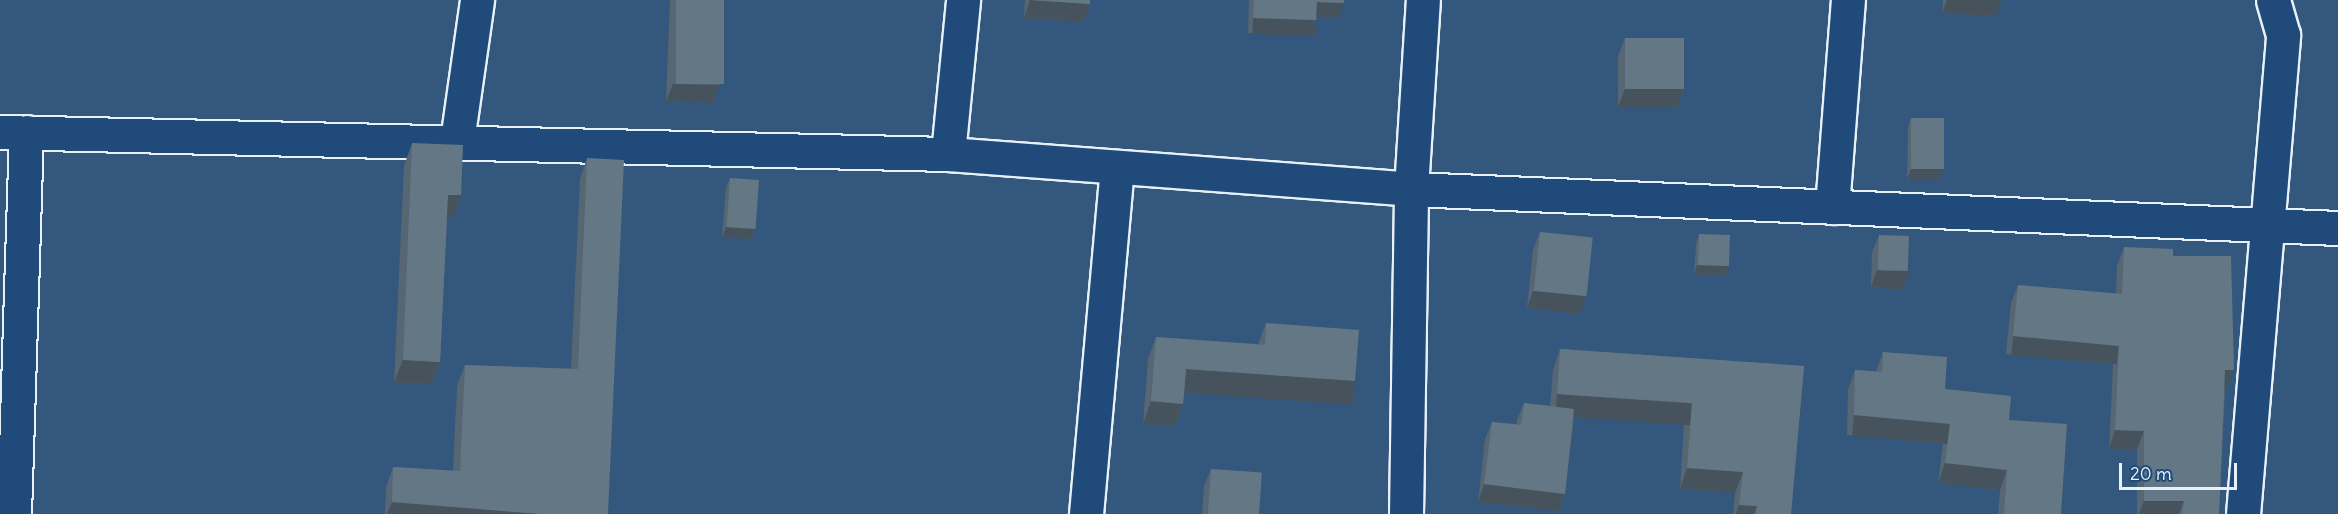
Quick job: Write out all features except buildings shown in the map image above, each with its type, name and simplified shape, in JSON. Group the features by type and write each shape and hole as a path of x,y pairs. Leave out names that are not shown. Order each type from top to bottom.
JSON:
{"street":[{"path":"458,141 477,0"},
{"path":"948,154 963,0"},
{"path":"1406,514 1411,189 1423,0"},
{"path":"1832,207 1848,0"},
{"path":"2242,514 2269,222 2283,35 2273,0"},
{"path":"14,514 13,132 948,154 1117,169 1411,189 1832,207 2269,222 2338,228"},
{"path":"1086,514 1117,169"}]}
